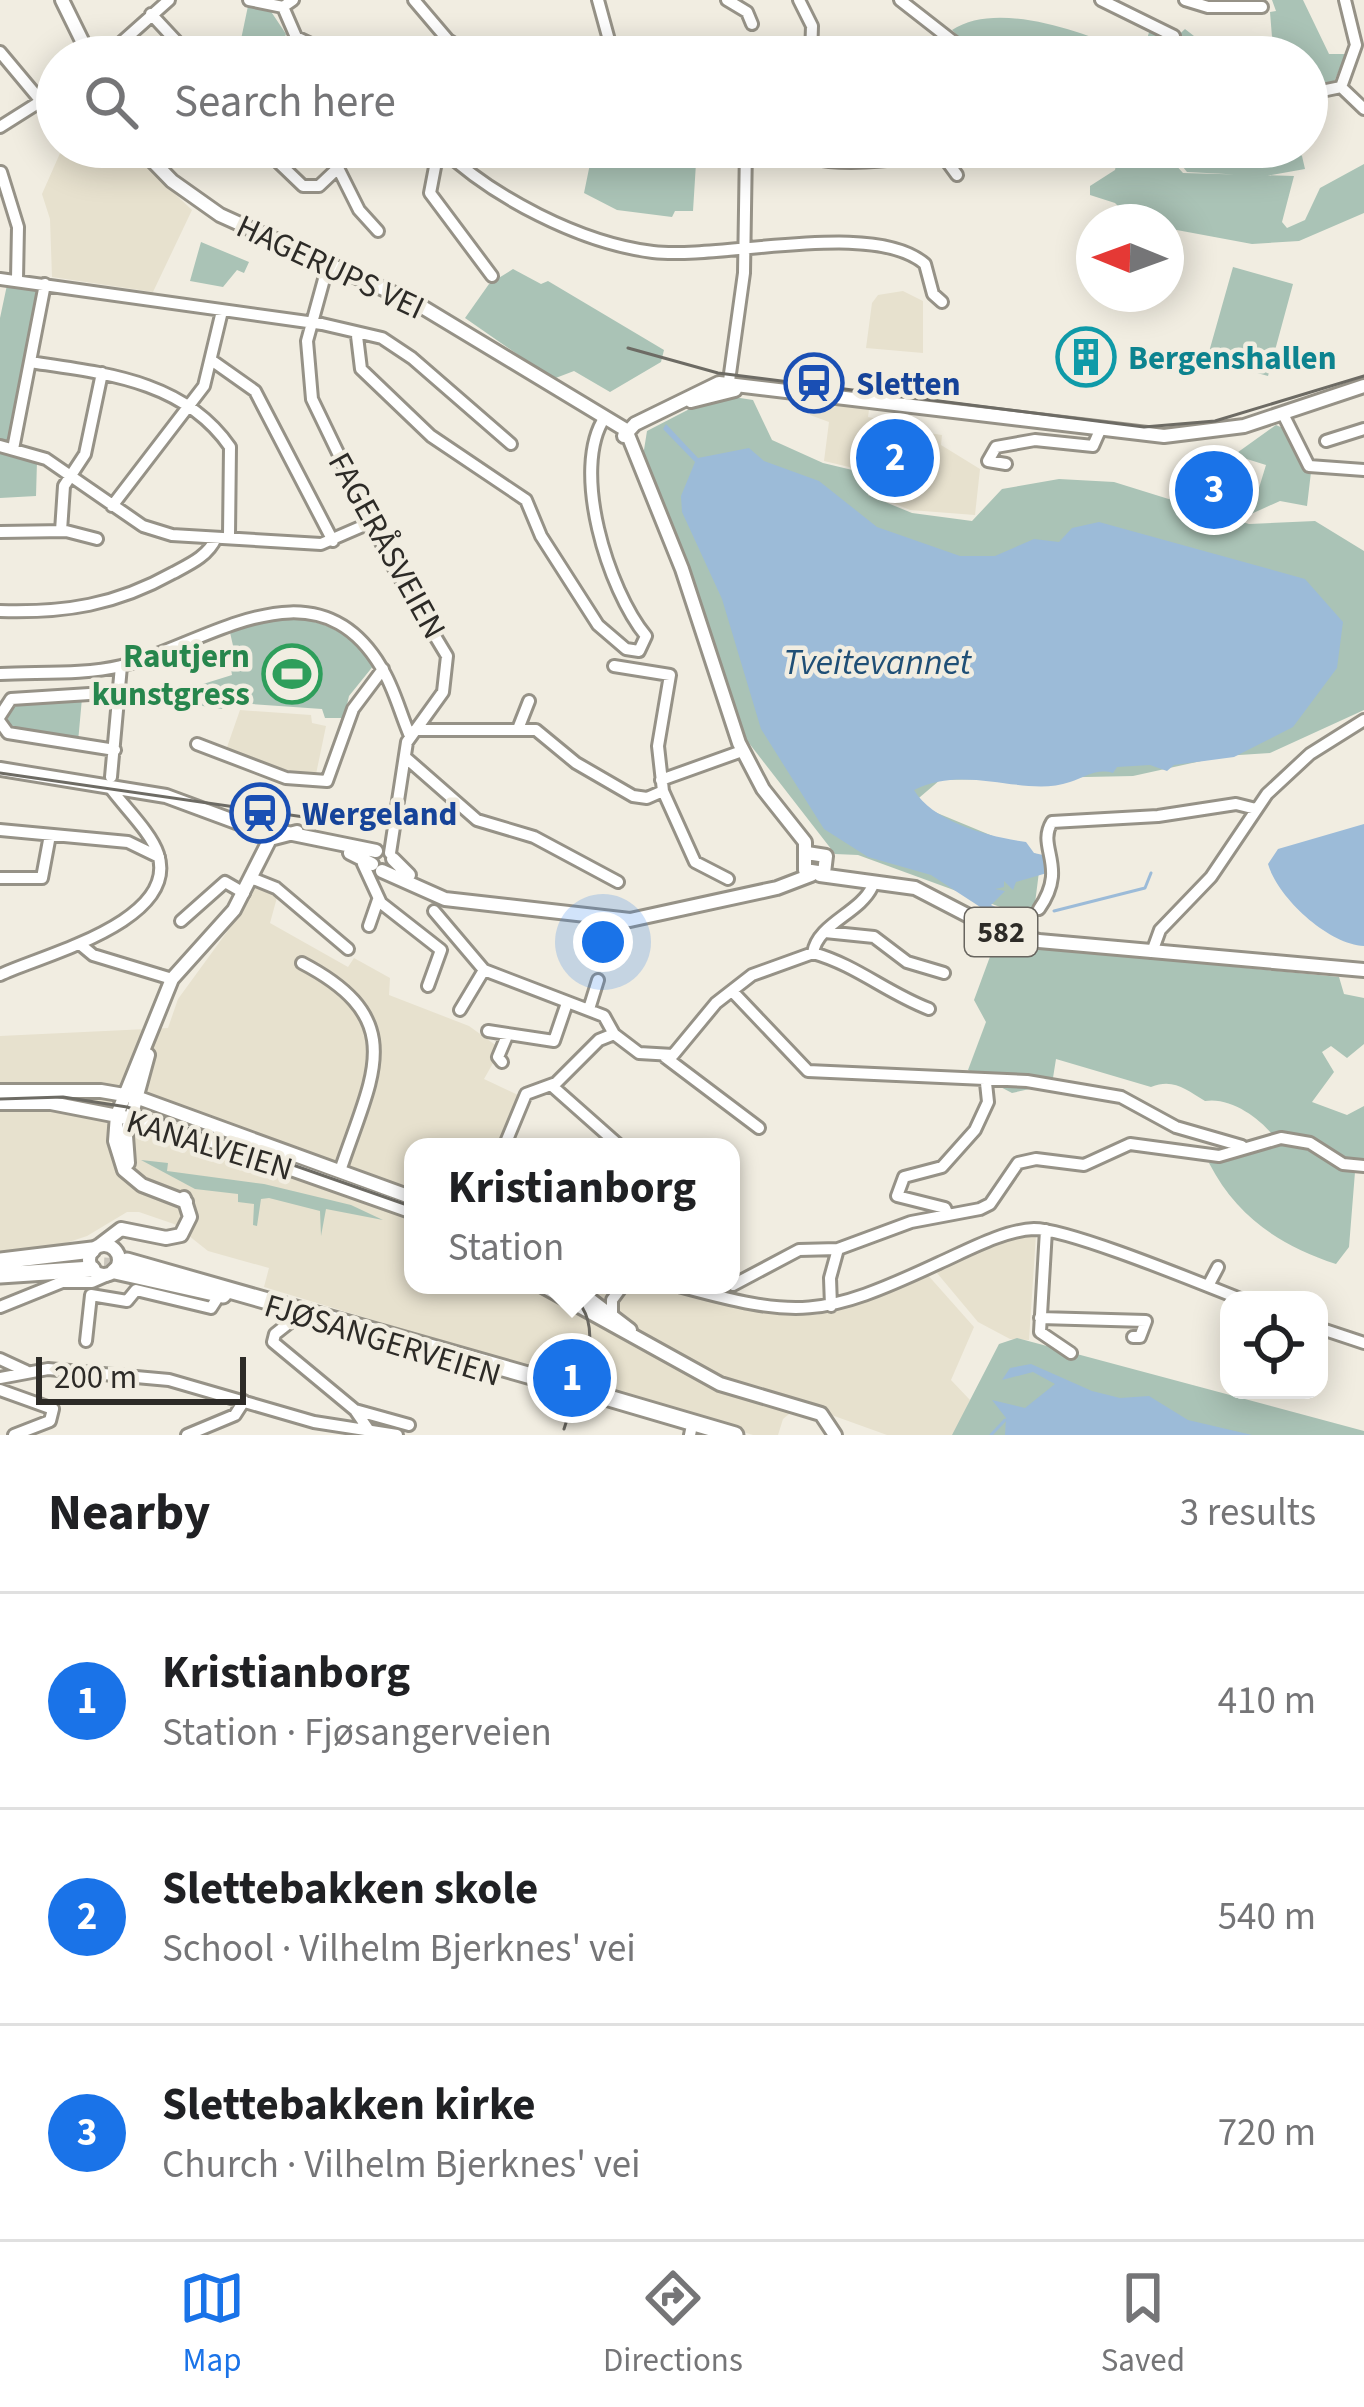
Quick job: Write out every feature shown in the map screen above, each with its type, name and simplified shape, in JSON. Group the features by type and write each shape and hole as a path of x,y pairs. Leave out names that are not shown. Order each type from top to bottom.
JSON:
{"highway":[{"name":"FJØSANGERVEIEN","path":"0,1268 102,1262 266,1301 709,1435"},
{"path":"102,1262 220,1294 266,1301"},
{"name":"FJØSANGERVEIEN","path":"600,1400 735,1435"}],"main road":[{"path":"62,0 80,36"},
{"name":"HAGERUPS VEI","path":"163,168 208,207 419,304 627,436 682,569 742,751 815,863"},
{"path":"627,436 701,388 784,389 1192,435 1283,414 1364,386"},
{"path":"0,769 110,782 166,796 190,809 297,832 379,859 452,898 630,920 784,879 815,863"},
{"path":"102,1262 119,1235 128,1231 181,1234 190,1216 186,1202 129,1165 124,1117 129,1096 172,979 244,893 272,837 297,832"},
{"path":"261,858 291,838 379,859"},
{"name":"582","path":"815,863 866,884 915,888 1016,936 1364,970"},
{"name":"KANALVEIEN","path":"0,1091 129,1096 404,1195"},
{"name":"KANALVEIEN","path":"0,1103 51,1103 181,1129 404,1209"},
{"path":"560,1294 616,1320"},
{"path":"585,1294 639,1339 739,1393 821,1414 835,1435"},
{"path":"804,1410 821,1423 823,1435"}],"street":[{"path":"128,36 169,0"},
{"path":"249,0 288,3 296,36"},
{"path":"414,0 445,36"},
{"path":"598,0 608,36"},
{"path":"728,0 747,12 752,24"},
{"path":"799,0 812,26 812,36"},
{"path":"900,0 946,36"},
{"path":"1100,0 1174,35"},
{"path":"1185,0 1208,8 1262,7"},
{"path":"1342,88 1356,45 1345,0"},
{"path":"152,14 172,36"},
{"path":"0,52 36,95"},
{"path":"1328,90 1342,88"},
{"path":"1342,88 1364,109"},
{"path":"0,127 36,104"},
{"path":"285,168 309,187 325,183 338,168 359,210 378,231"},
{"path":"435,168 430,193 492,276"},
{"path":"468,168 503,194 624,246 674,253 813,243 905,252 925,264 934,298 942,302"},
{"path":"728,387 744,249 746,168"},
{"path":"952,168 957,176"},
{"path":"1,172 18,227 17,279"},
{"name":"FAGERÅSVEIEN","path":"329,261 306,357 312,399 372,523 447,656 443,692 412,733 394,821 379,859"},
{"path":"1,283 17,279 311,322 395,345 511,444"},
{"path":"45,284 7,447 73,475 112,506 162,533 311,545 333,541 372,523"},
{"path":"112,506 191,408 214,362 222,310"},
{"path":"357,336 361,369 431,436 504,479 526,500 551,554 598,625 626,649 639,651 646,636 620,599 598,540 594,439 603,419"},
{"path":"0,611 64,611 118,600 184,567 222,536 230,447 191,408 155,387 30,362"},
{"path":"214,362 256,391 333,541"},
{"path":"61,531 64,486 85,454 102,373"},
{"path":"1283,414 1310,466 1364,470"},
{"path":"1006,464 988,460 996,447 1034,440 1093,446 1101,428"},
{"path":"1326,441 1364,429"},
{"path":"0,532 61,531 97,539"},
{"path":"0,674 121,666 222,626 261,614 291,613 329,620 358,638 383,669 412,733 518,729 541,733 576,763 637,798 742,751"},
{"path":"0,976 82,945 117,926 155,880 159,857 110,782 121,666"},
{"path":"614,666 670,675 658,746 662,786 695,862 728,879"},
{"path":"197,744 286,778 327,781 353,709 383,669"},
{"path":"115,750 8,734 0,719 11,699 121,692"},
{"path":"518,729 529,701"},
{"path":"1159,953 1166,922 1211,877 1256,809 1310,754 1364,720"},
{"path":"405,757 477,820 534,837 618,882"},
{"path":"1039,908 1055,875 1046,835 1052,822 1158,816 1236,804 1256,809"},
{"path":"0,830 128,842 159,857"},
{"path":"0,878 43,877 50,835"},
{"path":"369,926 378,897 379,859"},
{"path":"251,878 276,888 348,949"},
{"path":"181,921 224,882 244,893"},
{"path":"813,953 816,940 866,884"},
{"path":"378,897 441,950 428,986"},
{"path":"434,911 446,932 484,970 604,1016 614,1034 639,1053 669,1056 759,1128"},
{"path":"432,939 446,932"},
{"path":"825,932 874,937 907,962 944,973"},
{"path":"82,945 93,955 172,979"},
{"path":"669,1056 752,975 813,953 858,968 890,992 928,1009"},
{"name":"KANALVEIEN","path":"302,963 352,993 374,1033 364,1095 340,1171"},
{"path":"460,1010 484,970"},
{"path":"589,1009 598,980"},
{"path":"732,991 808,1071 929,1075 986,1083 1027,1081 1121,1097 1176,1127 1242,1146"},
{"path":"488,1031 506,1038 556,1040 566,1003"},
{"path":"508,1138 526,1094 551,1085 599,1040 614,1034"},
{"path":"502,1062 498,1057 506,1038"},
{"path":"948,1215 945,1208 898,1196 900,1184 908,1175 951,1160 981,1120 986,1083"},
{"path":"551,1085 611,1138"},
{"path":"740,1281 799,1250 838,1250 990,1204 1010,1170 1028,1160 1084,1165 1130,1144 1219,1156 1242,1146 1298,1140 1343,1164 1364,1166"},
{"path":"1046,1230 1042,1336 1071,1353"},
{"path":"712,1294 770,1308 831,1306 1008,1236 1046,1230 1220,1291"},
{"path":"831,1306 830,1278 838,1250"},
{"path":"0,1307 102,1262"},
{"path":"1208,1286 1218,1267"},
{"path":"86,1341 89,1297 130,1300 136,1290 206,1308 214,1306 220,1294"},
{"path":"591,1298 603,1294"},
{"path":"616,1320 619,1294"},
{"path":"1040,1318 1146,1321 1140,1337 1132,1337"},
{"name":"FJØSANGERVEIEN","path":"294,1319 274,1334 273,1342 355,1411 368,1429"},
{"path":"1328,1331 1364,1343"},
{"path":"0,1359 26,1371"},
{"path":"0,1378 63,1369 183,1382 316,1423 397,1435"},
{"path":"0,1390 52,1409 50,1421 14,1435"},
{"path":"187,1435 235,1415 244,1401"},
{"path":"355,1411 409,1425"}],"shaded area":[{"path":"53,168 147,168 192,210 153,292 52,277 50,219 42,194"},
{"path":"903,291 923,301 923,353 866,348 872,303 878,295"},
{"path":"812,399 869,410 868,417 942,435 941,445 980,469 975,515 910,510 869,493 870,472 824,461 829,422 810,415"},
{"path":"240,710 311,715 312,723 326,726 315,779 226,750"},
{"path":"257,881 279,890 270,923 348,967 354,958 390,978 389,995 469,1026 501,1049 484,1079 518,1095 502,1138 404,1138 404,1294 694,1294 752,1309 817,1315 926,1273 974,1327 951,1380 970,1400 960,1421 971,1435 887,1435 801,1404 783,1419 778,1435 753,1435 264,1287 269,1268 208,1251 174,1224 139,1212 127,1212 87,1236 48,1249 0,1254 0,1036 168,1028 178,999 240,914"},
{"path":"1036,1235 1029,1340 1010,1339 978,1322 937,1273 954,1258"}],"green space":[{"path":"1272,0 1303,0 1320,36 1272,36 1270,12 1276,11"},
{"path":"248,6 270,10 286,34 285,36 242,36"},
{"path":"992,18 1086,36 958,36 952,30"},
{"path":"1328,52 1346,54 1334,82 1328,82"},
{"path":"1364,164 1364,213 1299,241 1252,244 1184,231 1184,204 1116,204 1090,195 1090,186 1115,168 1294,176 1282,222 1287,228 1305,220 1320,188"},
{"path":"589,168 696,168 693,211 675,211 672,217 617,210 584,193"},
{"path":"1184,168 1305,169 1265,176 1187,172"},
{"path":"201,242 249,262 244,273 237,270 223,287 190,281"},
{"path":"1233,267 1293,284 1268,376 1207,359"},
{"path":"513,269 541,284 548,281 664,350 661,362 610,392 574,371 553,379 465,318 489,284"},
{"path":"7,285 39,289 10,444 0,442 0,318"},
{"name":"Tveitevannet","path":"727,396 753,400 772,440 823,463 869,474 868,495 912,513 972,521 1002,489 1059,479 1114,482 1249,524 1315,521 1364,551 1364,710 1270,753 1224,756 1133,776 940,780 913,803 1041,856 1033,919 858,855 835,854 745,738 643,456 647,431 703,402"},
{"path":"1276,425 1285,429 1301,465 1311,472 1307,506 1280,501 1251,514 1266,465 1234,455"},
{"path":"0,450 37,461 36,496 0,498"},
{"path":"281,617 334,629 374,665 349,696 344,718 325,718 322,709 237,703 230,696 222,709 190,704 187,689 232,675 229,628"},
{"path":"82,698 78,742 6,727 10,703"},
{"path":"995,943 1339,977 1344,994 1364,998 1364,1044 1347,1058 1331,1046 1322,1052 1334,1072 1312,1102 1347,1115 1364,1106 1364,1162 1342,1162 1302,1136 1272,1134 1242,1109 1205,1101 1173,1085 1151,1087 1056,1059 1052,1084 1012,1093 968,1070 986,1022 974,1000"},
{"path":"1282,1142 1310,1146 1355,1172 1349,1247 1336,1264 1262,1227 1233,1199 1209,1163"},
{"path":"141,1160 168,1163 167,1171 264,1184 351,1205 383,1220 326,1209 321,1236 320,1211 269,1198 261,1199 257,1226 253,1225 254,1204 238,1202 238,1194 195,1189"},
{"path":"1017,1338 1220,1392 1220,1399 1245,1399 1364,1431 1364,1435 952,1435 999,1344"}],"water":[{"name":"Tveitevannet","path":"666,424 698,458 749,448 764,461 819,481 877,527 960,556 995,556 1034,539 1059,542 1072,528 1099,522 1305,579 1343,622 1337,668 1293,727 1234,757 1174,765 1167,771 1150,765 1117,767 1113,773 1096,772 1052,786 954,780 914,790 948,819 979,832 1026,842 1034,853 1043,855 1047,873 1016,882 1013,890 1004,881 1004,887 995,889 1005,891 991,905 1027,921 991,914 931,875 868,857 824,829 761,729 722,599 682,512 681,496 695,462 663,429"},
{"path":"1364,824 1364,946 1335,937 1306,917 1282,891 1268,864 1278,849"},
{"path":"1031,1364 1092,1391 1120,1398 1149,1396 1188,1420 1252,1435 1005,1435 1006,1418 992,1400 1025,1408 1055,1384 1033,1372 1002,1380 1010,1368"}],"waterway":[{"path":"1054,911 1145,888 1151,873"},
{"path":"991,1435 1005,1420"}],"tunnel":[{"path":"81,1264 127,1266"}],"tram line":[{"path":"628,348 718,373 1144,427 1215,421 1364,376"},
{"path":"0,773 311,818"},
{"path":"0,1099 63,1097 127,1107 404,1204"},
{"path":"564,1429 584,1369 590,1331 586,1314 570,1294"}],"place":[{"name":"Bergenshallen","path":"1086,357"},
{"name":"Sletten","path":"814,383"},
{"name":"Slettebakken skole","path":"895,458"},
{"name":"Slettebakken kirke","path":"1214,490"},
{"name":"Rautjern kunstgress","path":"292,674"},
{"name":"Wergeland","path":"260,813"},
{"name":"Kristianborg","path":"572,1378"}]}
